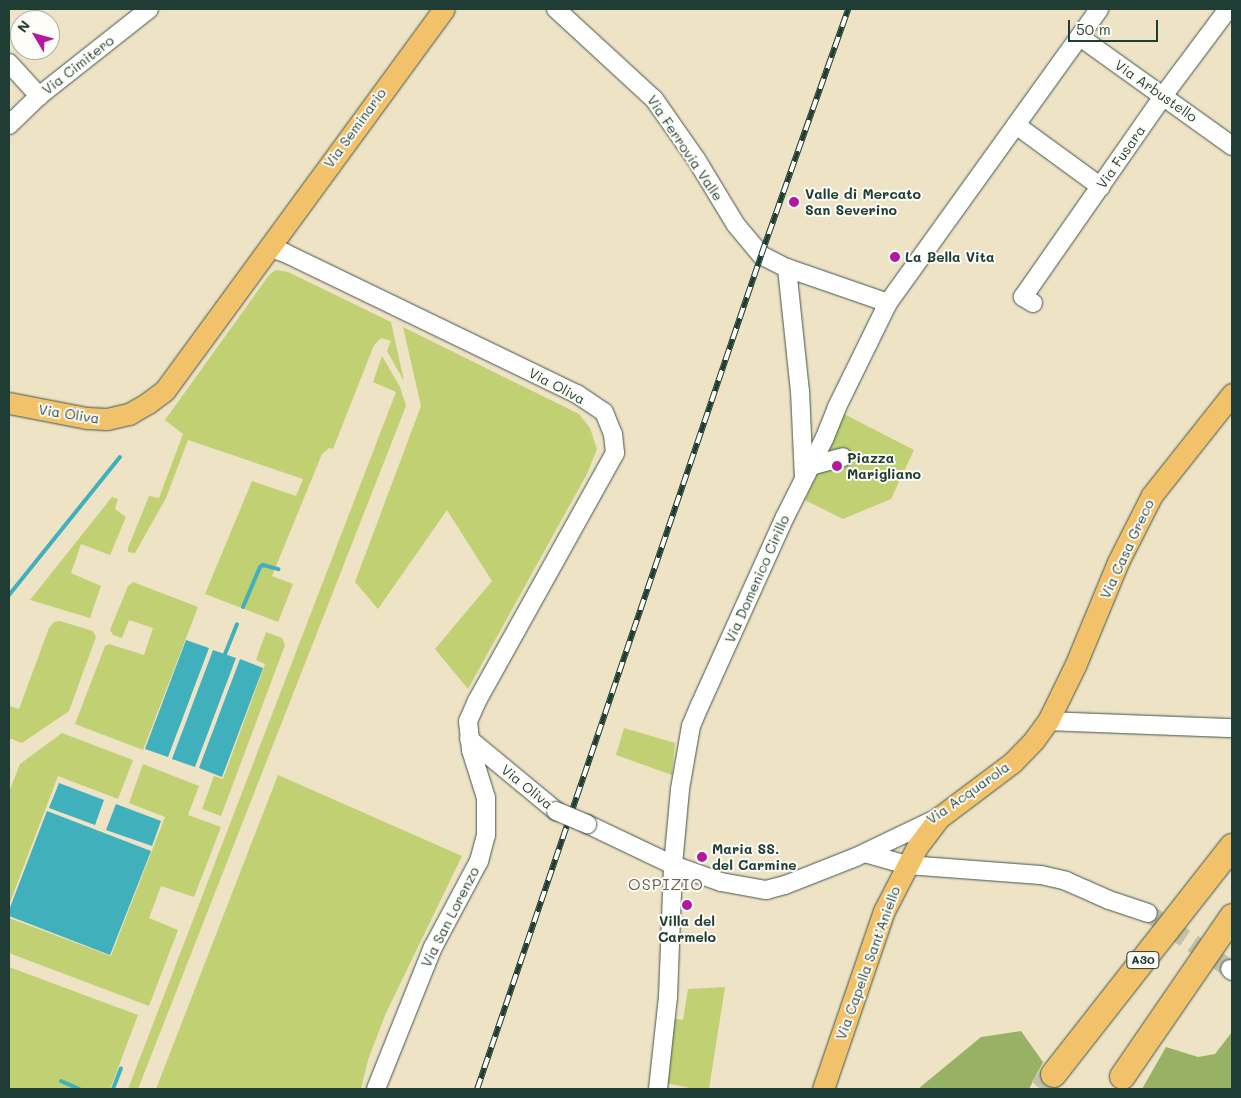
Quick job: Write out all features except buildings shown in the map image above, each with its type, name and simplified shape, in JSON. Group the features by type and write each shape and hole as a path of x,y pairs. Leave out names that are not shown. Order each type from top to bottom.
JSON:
{"highway":[{"name":"A30","path":"1053,1074 1232,846"},
{"path":"1122,1076 1232,916"}],"main road":[{"name":"Via Seminario","path":"269,248 444,9"},
{"name":"Via Oliva","path":"9,403 87,418 107,419 129,414 148,403 164,390 269,248"},
{"name":"Via Casa Greco","path":"1048,721 1075,666 1118,562 1152,496 1232,394"},
{"name":"Via Acquarola","path":"940,817 1012,763 1034,740 1048,721"},
{"name":"Via Capella Sant'Aniello","path":"822,1089 884,911 916,847 940,817"}],"street":[{"name":"Via Cimitero","path":"9,125 39,96 149,9"},
{"name":"Via Ferrovia Valle","path":"556,9 654,99 696,159 746,238 761,256 787,268 888,302"},
{"name":"Via Domenico Cirillo","path":"658,1089 668,997 673,865 680,789 691,726 785,517 888,302 1100,9"},
{"name":"Via Fusara","path":"1033,303 1023,297 1163,96 1228,9"},
{"name":"Via Arbustello","path":"1080,37 1232,146"},
{"path":"9,63 39,96"},
{"path":"1016,125 1100,187"},
{"name":"Via Oliva","path":"269,248 285,253 577,394 604,412 613,434 615,453 476,701 468,721 469,740 556,811 673,865"},
{"path":"787,268 807,472 843,457"},
{"path":"1048,721 1232,728"},
{"name":"Via San Lorenzo","path":"376,1089 433,947 478,861 486,835 486,798 469,740"},
{"name":"Via Acquarola","path":"673,865 721,882 766,890 785,885 865,853 940,817"},
{"path":"865,853 907,865 1041,875 1066,881 1109,900 1148,913"}],"green space":[{"path":"276,270 288,272 391,322 404,381 387,351 391,341 381,338 374,345 333,449 329,448 322,454 272,576 293,584 278,622 205,594 252,481 296,496 303,479 188,440 166,498 135,553 128,552 149,496 159,498 183,434 165,420 269,275"},
{"path":"403,327 579,414 590,428 597,449 587,474 468,689 435,649 492,581 447,510 378,609 355,582 421,406"},
{"path":"382,356 400,387 406,406 138,1089 128,1089 396,392 373,382"},
{"path":"844,414 914,450 891,499 843,519 805,500"},
{"path":"112,497 118,499 115,509 126,517 110,555 81,544 71,573 101,586 90,618 30,600"},
{"path":"133,582 198,607 143,750 75,724 105,646 109,644 144,655 153,628 129,620 122,638 113,635 110,630 128,586"},
{"path":"60,621 93,631 96,637 69,711 22,743 9,738 9,706 19,709 49,628 54,622"},
{"path":"266,632 282,638 285,645 221,816 202,809 214,776 223,779 265,664 256,660"},
{"path":"624,728 675,743 672,775 616,755"},
{"path":"62,733 133,760 118,799 58,776 9,905 9,792 20,764"},
{"path":"143,764 199,786 188,815 221,827 194,897 161,886 149,918 178,930 149,1006 9,953 9,918 111,956 165,817 129,803"},
{"path":"278,775 462,856 386,1013 368,1060 361,1089 156,1089"},
{"path":"9,967 138,1015 110,1089 9,1089"},
{"path":"725,987 709,1089 694,1089 666,1083 671,1018 683,1020 688,989"},
{"path":"1021,1031 1043,1062 1029,1089 918,1089 981,1037"},
{"path":"1232,1032 1232,1089 1142,1089 1166,1047 1198,1057 1215,1054"}],"water":[{"path":"186,640 209,648 168,757 145,749"},
{"path":"213,650 236,658 195,767 172,759"},
{"path":"240,659 263,668 222,777 199,768"},
{"path":"59,783 104,800 95,825 49,808"},
{"path":"116,804 161,821 152,846 106,830"},
{"path":"47,811 151,851 110,955 9,916 9,910"}],"waterway":[{"path":"9,595 120,457"},
{"path":"243,607 260,567 263,565 278,569"},
{"path":"225,654 237,624"},
{"path":"113,1089 121,1068"},
{"path":"61,1081 79,1089"}],"tunnel":[{"path":"1148,913 1230,969"},
{"path":"1041,1089 1053,1074"}],"railway":[{"path":"477,1089 761,255 848,9"}],"place":[{"name":"Valle di Mercato San Severino","path":"794,202"},
{"name":"La Bella Vita","path":"895,257"},
{"name":"Piazza Marigliano","path":"837,466"},
{"name":"Maria SS. del Carmine","path":"702,857"},
{"name":"Villa del Carmelo","path":"687,905"}],"district":[{"name":"OSPIZIO","path":"666,884"}]}
